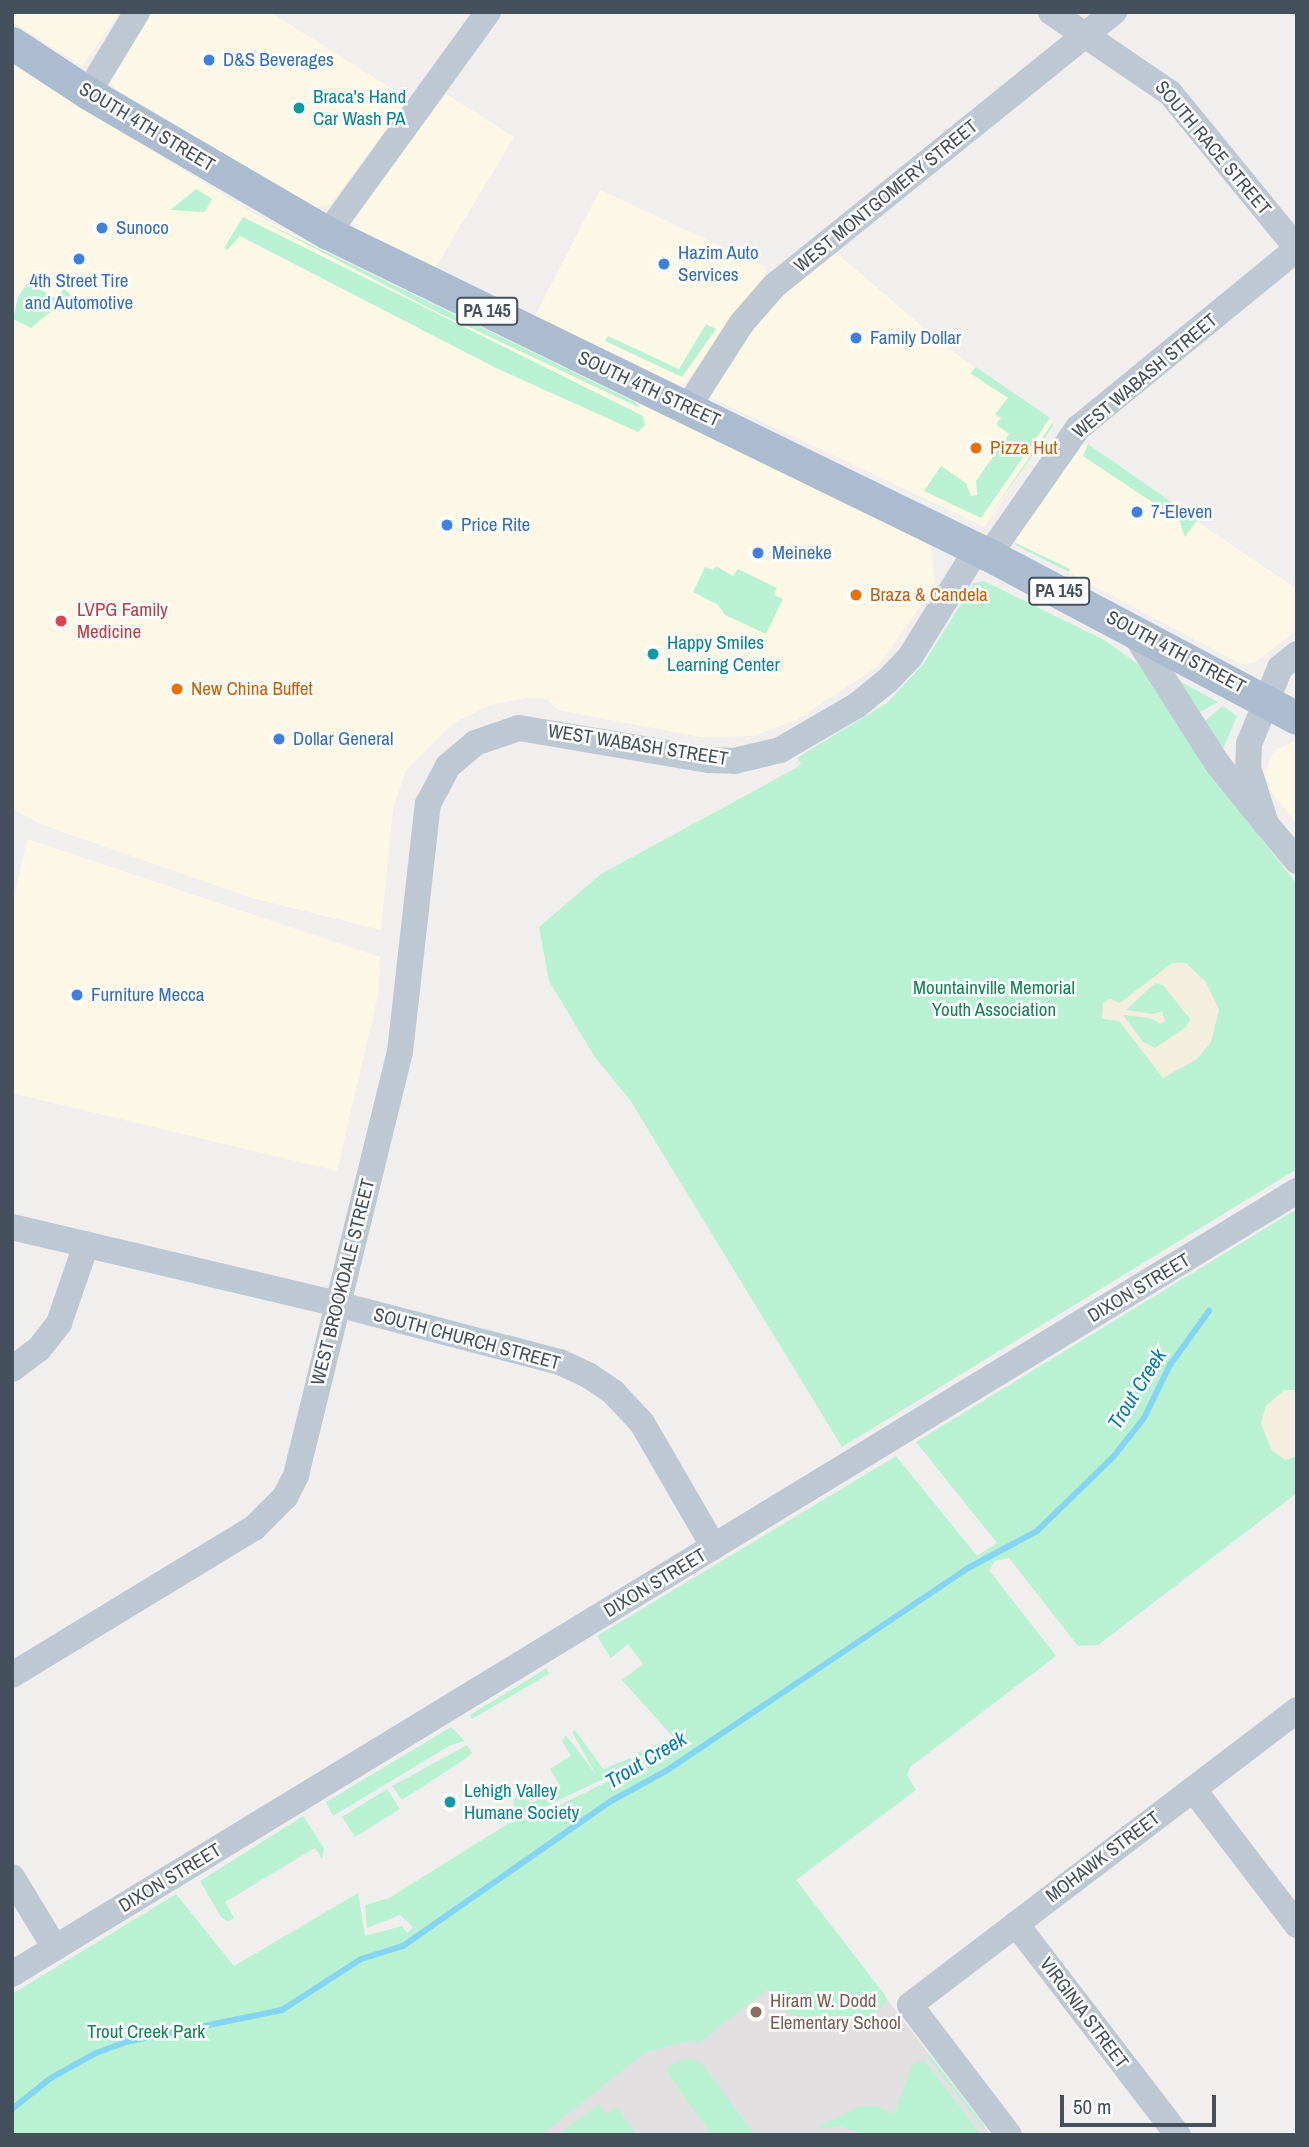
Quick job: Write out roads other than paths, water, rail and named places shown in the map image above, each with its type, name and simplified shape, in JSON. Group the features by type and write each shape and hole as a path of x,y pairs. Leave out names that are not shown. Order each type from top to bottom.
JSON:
{"main road":[{"name":"SOUTH 4TH STREET","path":"12,43 88,93 328,233 983,552 1128,626 1297,718"}],"street":[{"path":"88,93 137,12"},
{"path":"328,233 488,12"},
{"name":"SOUTH RACE STREET","path":"1051,12 1171,93 1297,249"},
{"name":"WEST MONTGOMERY STREET","path":"688,407 741,324 774,286 1114,12"},
{"name":"WEST WABASH STREET","path":"463,751 495,734 519,729 709,760 734,761 779,750 856,706 887,681 910,657 983,552 1078,428 1297,249"},
{"path":"1128,626 1152,654 1238,792 1297,861"},
{"path":"1266,824 1248,768 1249,744 1280,668 1297,654"},
{"name":"WEST BROOKDALE STREET","path":"12,1675 270,1515 296,1475 400,1052 428,804 448,766 463,751"},
{"name":"DIXON STREET","path":"12,1974 1297,1191"},
{"name":"SOUTH CHURCH STREET","path":"12,1227 337,1304 560,1362 588,1375 613,1392 642,1423 714,1547"},
{"path":"12,1369 39,1349 59,1323 86,1245"},
{"name":"MOHAWK STREET","path":"1009,2135 910,2005 1297,1710"},
{"path":"1193,1789 1297,1925"},
{"path":"12,1877 55,1948"},
{"name":"VIRGINIA STREET","path":"1016,1924 1178,2135"}],"waterway":[{"name":"Trout Creek","path":"12,2109 51,2078 96,2053 126,2042 282,2010 361,1959 403,1946 611,1801 666,1771 970,1567 1037,1531 1114,1456 1144,1418 1170,1365 1209,1311"}],"place":[{"name":"D&S Beverages","path":"209,60"},
{"name":"Braca's Hand Car Wash PA","path":"299,108"},
{"name":"Sunoco","path":"102,228"},
{"name":"4th Street Tire and Automotive","path":"79,259"},
{"name":"Hazim Auto Services","path":"664,264"},
{"name":"Family Dollar","path":"856,338"},
{"name":"Pizza Hut","path":"976,448"},
{"name":"7-Eleven","path":"1137,512"},
{"name":"Price Rite","path":"447,525"},
{"name":"Meineke","path":"758,553"},
{"name":"Braza & Candela","path":"856,595"},
{"name":"LVPG Family Medicine","path":"61,621"},
{"name":"Happy Smiles Learning Center","path":"653,654"},
{"name":"New China Buffet","path":"177,689"},
{"name":"Dollar General","path":"279,739"},
{"name":"Furniture Mecca","path":"77,995"},
{"name":"Lehigh Valley Humane Society","path":"450,1802"},
{"name":"Hiram W. Dodd Elementary School","path":"756,2012"}],"park label":[{"name":"Mountainville Memorial Youth Association","path":"994,999"},
{"name":"Trout Creek Park","path":"146,2032"}]}
